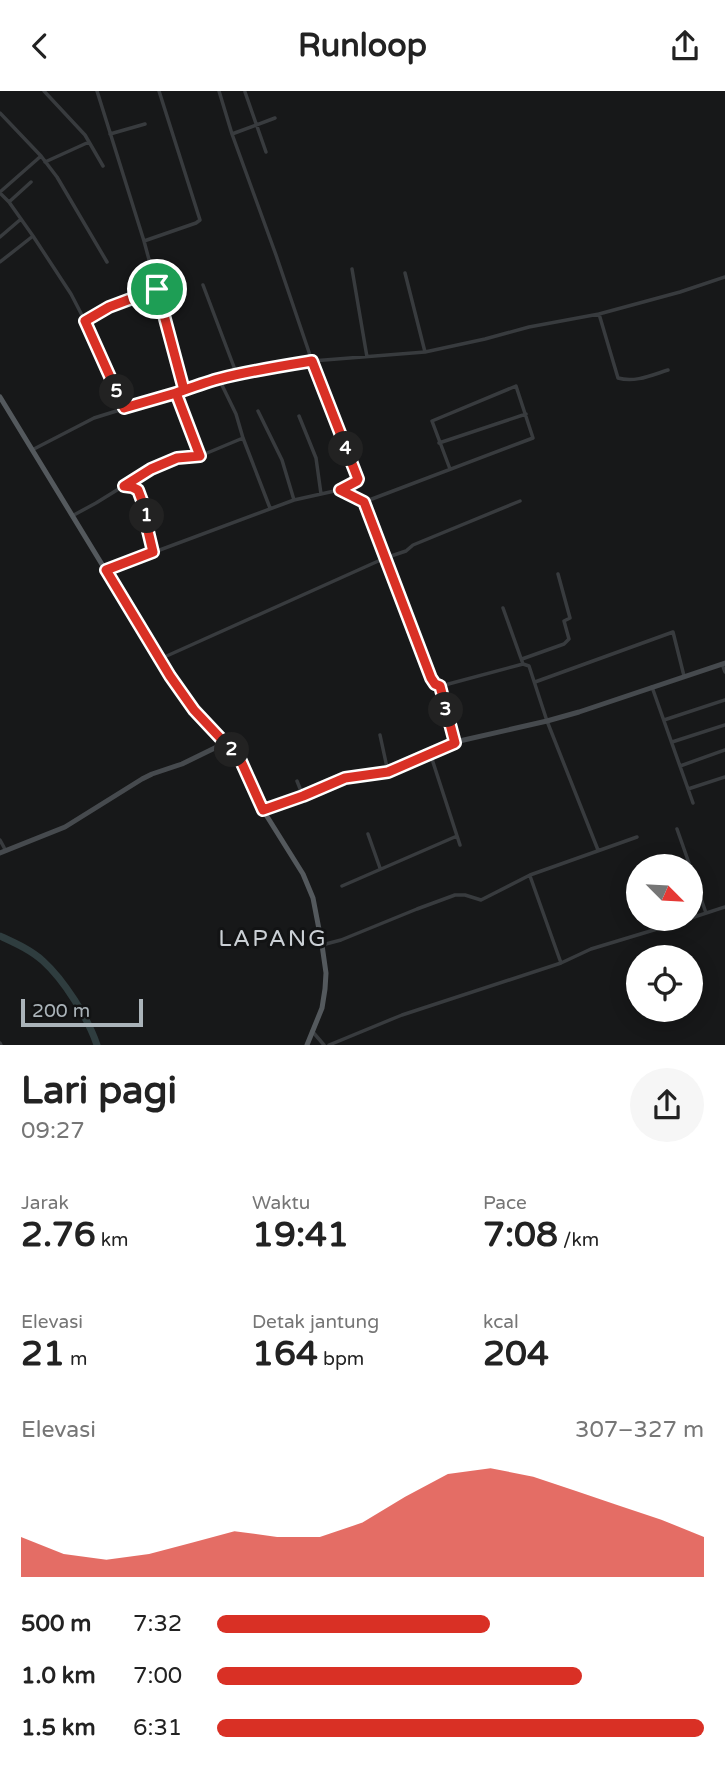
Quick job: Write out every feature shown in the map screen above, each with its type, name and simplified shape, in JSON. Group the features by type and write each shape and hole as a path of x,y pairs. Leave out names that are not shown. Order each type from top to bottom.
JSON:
{"main road":[{"path":"0,397 160,659 194,710 243,764 263,810 306,880 313,898 326,973 325,998 307,1045"}],"street":[{"path":"44,91 89,142 103,166"},
{"path":"97,91 144,241 184,390"},
{"path":"144,241 200,220 159,91"},
{"path":"106,570 270,508 340,490 358,479 312,361 219,91"},
{"path":"245,92 266,152"},
{"path":"0,113 41,156 107,262"},
{"path":"232,134 275,118"},
{"path":"110,134 145,124"},
{"path":"45,162 89,142"},
{"path":"41,156 0,193 33,236 71,294 124,408"},
{"path":"9,202 31,182"},
{"path":"0,237 21,219"},
{"path":"0,263 33,236"},
{"path":"352,269 367,357"},
{"path":"405,273 425,352"},
{"path":"32,450 94,418 219,379 312,361 425,352 529,327 599,314 725,277"},
{"path":"203,285 237,375"},
{"path":"85,321 109,307 157,289"},
{"path":"599,314 618,377 625,380 635,379 668,370"},
{"path":"219,379 236,414 270,508"},
{"path":"364,502 533,438 516,386 432,421 450,469"},
{"path":"176,393 200,456"},
{"path":"258,411 282,460 295,500"},
{"path":"439,443 526,414"},
{"path":"299,416 316,458 321,494"},
{"path":"72,516 151,469 177,458 200,456 243,438"},
{"path":"124,486 138,490 148,517 153,552"},
{"path":"340,490 364,502 431,678 440,686 523,662 569,639 564,621 570,618 558,574"},
{"path":"160,659 406,551 413,545 520,501"},
{"path":"503,608 523,662 529,666 547,721 598,850"},
{"path":"535,682 673,632 684,676"},
{"path":"263,810 345,778 388,772 455,743 547,721 724,663 725,672"},
{"path":"440,686 455,743"},
{"path":"652,687 693,803"},
{"path":"664,720 725,700"},
{"path":"671,742 725,725"},
{"path":"380,735 388,772"},
{"path":"0,841 3,852 65,827 152,774 182,764 225,743"},
{"path":"680,766 725,750"},
{"path":"430,753 460,845"},
{"path":"688,789 725,777"},
{"path":"297,781 303,796"},
{"path":"677,829 686,854"},
{"path":"368,834 380,869"},
{"path":"342,885 457,836"},
{"path":"322,945 455,895 481,900 530,875 637,837"},
{"path":"530,875 561,963"},
{"path":"704,907 706,913 725,907"},
{"path":"312,1031 326,1045 402,1015 561,963 591,949 651,931"}],"waterway":[{"path":"0,936 33,953 51,969 88,1023 97,1045"}],"district":[{"name":"LAPANG","path":"273,939"}],"route":[{"path":"157,289 109,307 85,321 124,408 176,393 219,379 312,361 358,479 340,490 364,502 431,678 440,686 455,743 388,772 345,778 263,810 240,759 194,710 170,676 106,570 153,552 148,517 138,490 124,486 151,469 177,458 200,456 176,393 184,390 157,289"}]}
